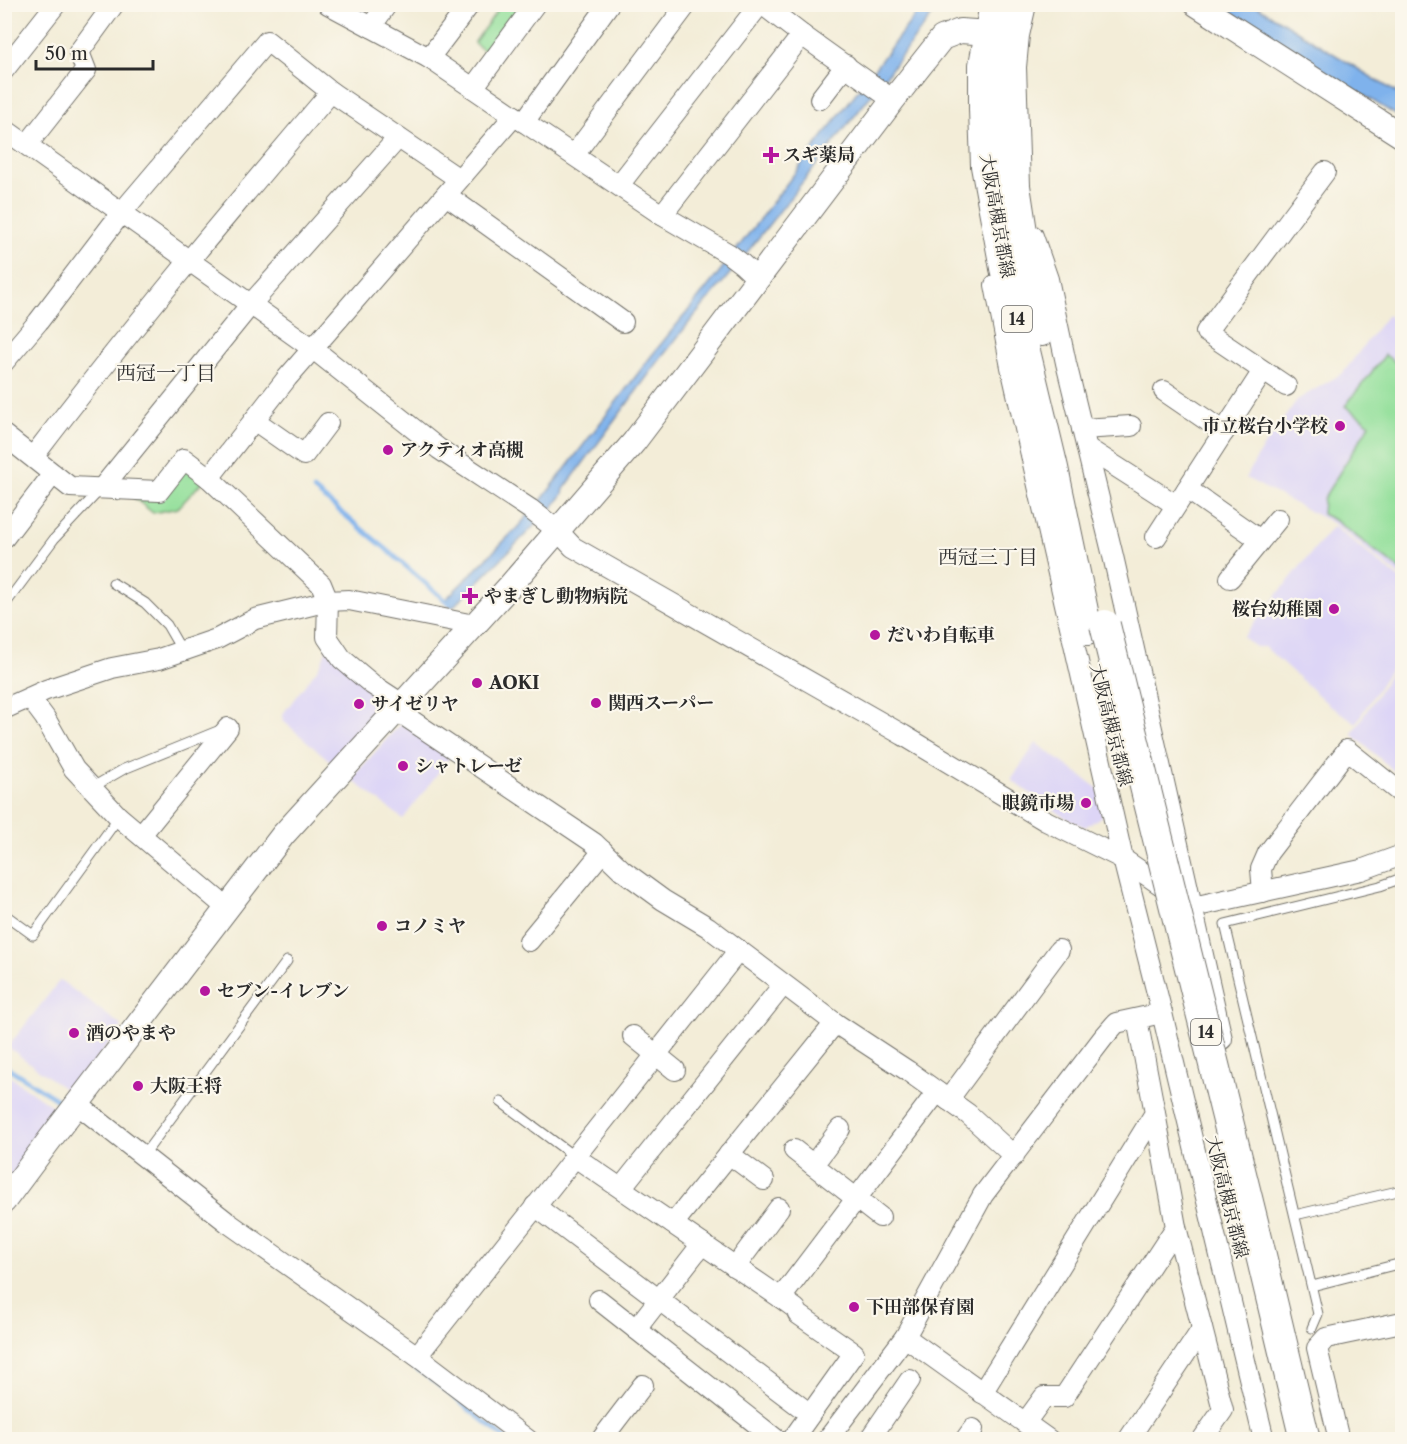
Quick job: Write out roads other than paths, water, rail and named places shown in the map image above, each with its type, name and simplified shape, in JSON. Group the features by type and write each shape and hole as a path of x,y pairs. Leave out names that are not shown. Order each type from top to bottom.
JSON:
{"main road":[{"name":"大阪高槻京都線","path":"1021,4 1000,24 984,65 986,166 1005,268 1053,468 1256,1230 1305,1440"},
{"name":"大阪高槻京都線","path":"1000,24 1011,67 1015,186 1028,271 1067,453 1096,627 1285,1440"}],"street":[{"path":"4,70 12,45 57,4"},
{"path":"27,145 86,70 79,52 114,4"},
{"path":"328,4 429,58 619,186 743,265"},
{"path":"370,27 387,4"},
{"path":"429,58 470,4"},
{"path":"473,88 535,4"},
{"path":"209,478 286,378 459,179 519,119 609,4"},
{"path":"574,155 687,4"},
{"path":"619,186 761,4 878,89"},
{"path":"1196,4 1402,136"},
{"path":"4,1201 283,835 509,587 552,526 634,442 743,265 878,89 942,38 960,31 1000,24"},
{"path":"662,214 802,35"},
{"path":"4,362 38,322 122,212 267,41 331,92 459,179"},
{"path":"820,99 846,65"},
{"path":"33,457 88,385 190,260 331,92"},
{"path":"4,129 312,348 439,449 530,509 552,526 573,547 903,735 1046,821 1123,859 1193,907 1361,870 1402,855"},
{"path":"102,488 250,304 398,138"},
{"path":"986,166 992,272 1011,367 1123,859 1264,1440"},
{"path":"1286,386 1206,332 1325,172"},
{"path":"1015,186 1048,279 1193,907 1275,1278 1314,1440"},
{"path":"446,195 623,322"},
{"path":"1156,537 1263,371"},
{"path":"1164,391 1224,432"},
{"path":"254,420 304,455 328,423"},
{"path":"1085,439 1131,426"},
{"path":"4,435 70,488 159,491 184,459 209,478 321,584 328,601 327,637 342,659 399,707 594,843 622,870 663,900 708,927 783,986 968,1114 1014,1156"},
{"path":"1085,439 1181,497 1260,540"},
{"path":"4,538 53,474"},
{"path":"1230,578 1278,519"},
{"path":"4,709 46,690 112,668 159,659 217,639 255,619 328,601 349,600 474,625"},
{"path":"30,698 45,718 74,769 91,788 119,817 227,908"},
{"path":"141,836 228,728"},
{"path":"1263,892 1261,869 1268,853 1347,750 1402,794"},
{"path":"529,941 603,851"},
{"path":"417,1356 739,950"},
{"path":"781,1298 856,1199 943,1096 1059,950"},
{"path":"621,1188 783,986"},
{"path":"827,1440 905,1337 984,1195 1103,1038 1116,1023 1162,1013"},
{"path":"1137,1019 1176,1227 1223,1410 1202,1440"},
{"path":"673,1224 835,1023"},
{"path":"633,1036 675,1070"},
{"path":"77,1104 227,1222 417,1356 519,1437"},
{"path":"982,1393 1155,1113"},
{"path":"813,1165 840,1128"},
{"path":"794,1150 880,1217"},
{"path":"729,1154 764,1180"},
{"path":"574,1157 781,1298 798,1314 854,1353 792,1440"},
{"path":"535,1206 810,1414"},
{"path":"735,1267 779,1208"},
{"path":"1025,1423 1044,1397 1064,1397 1176,1227"},
{"path":"636,1329 702,1244"},
{"path":"599,1300 777,1440"},
{"path":"1339,1440 1317,1348 1326,1338 1402,1322"},
{"path":"1128,1440 1202,1329"},
{"path":"905,1337 1049,1440"},
{"path":"869,1440 910,1380"},
{"path":"601,1440 643,1385"}],"lane":[{"path":"4,606 54,539 102,488"},
{"path":"112,584 145,603 167,625 182,651"},
{"path":"91,788 124,769 228,728"},
{"path":"4,915 33,935 119,817"},
{"path":"1312,1328 1318,1314 1312,1286 1225,924 1380,886 1402,878"},
{"path":"143,1156 287,961"},
{"path":"501,1102 574,1157"},
{"path":"1295,1215 1402,1190"},
{"path":"1312,1286 1402,1263"}],"water":[{"path":"923,5 940,5 734,269 658,362 564,489 554,506 452,608 444,601 540,502"},
{"path":"1218,5 1255,5 1402,96 1402,119"}],"waterway":[{"path":"314,490 449,604"},
{"path":"4,1065 62,1103"},
{"path":"384,1345 435,1382 507,1440"}],"place":[{"name":"スギ薬局","path":"771,155"},
{"name":"市立桜台小学校","path":"1340,426"},
{"name":"アクティオ高槻","path":"388,450"},
{"name":"やまぎし動物病院","path":"470,596"},
{"name":"桜台幼稚園","path":"1334,609"},
{"name":"だいわ自転車","path":"875,635"},
{"name":"AOKI","path":"477,683"},
{"name":"関西スーパー","path":"596,703"},
{"name":"サイゼリヤ","path":"359,704"},
{"name":"シャトレーゼ","path":"403,766"},
{"name":"眼鏡市場","path":"1086,803"},
{"name":"コノミヤ","path":"382,926"},
{"name":"セブン-イレブン","path":"205,991"},
{"name":"酒のやまや","path":"74,1033"},
{"name":"大阪王将","path":"138,1086"},
{"name":"下田部保育園","path":"854,1307"}],"district":[{"name":"西冠一丁目","path":"166,373"},
{"name":"西冠三丁目","path":"988,557"}]}
